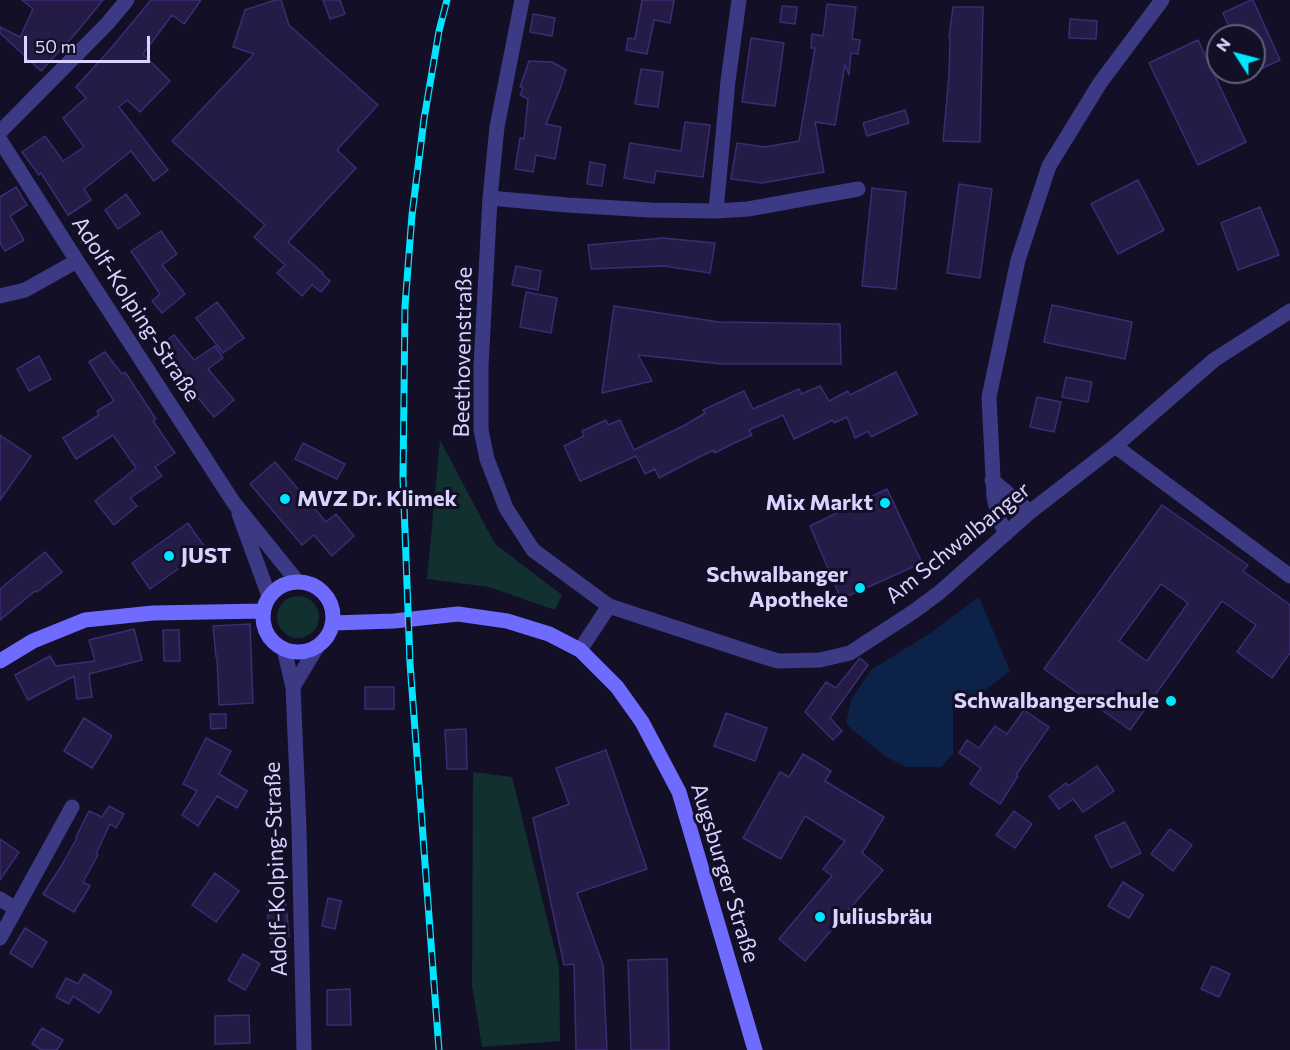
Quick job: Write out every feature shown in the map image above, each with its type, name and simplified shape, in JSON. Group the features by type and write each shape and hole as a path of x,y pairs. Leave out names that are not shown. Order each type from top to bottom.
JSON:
{"main road":[{"path":"297,581 313,584 320,589 325,594 333,616 330,632 317,647 295,652 284,650 268,637 263,625 263,611 269,596 281,585 297,581"},
{"path":"0,661 33,641 85,620 153,613 263,611"},
{"name":"Augsburger Straße","path":"333,616 394,621 458,614 507,621 549,634 580,650 617,687 642,722 679,792 755,1050"}],"street":[{"path":"0,132 107,24 127,0"},
{"name":"Beethovenstraße","path":"522,0 497,127 490,198 481,375 481,430 487,459 506,508 534,550 609,606"},
{"path":"717,211 728,81 740,0"},
{"path":"1006,534 999,519 994,497 989,398 1018,260 1049,166 1100,83 1162,0"},
{"name":"Adolf-Kolping-Straße","path":"0,140 234,503 297,581"},
{"path":"490,198 650,210 717,211 747,209 858,189"},
{"path":"0,296 25,290 77,261"},
{"name":"Am Schwalbanger","path":"609,606 778,661 820,660 850,653 940,592 1030,512 1115,446 1214,360 1290,311"},
{"path":"1115,446 1290,576"},
{"path":"992,480 1030,512"},
{"name":"Adolf-Kolping-Straße","path":"234,503 269,596"},
{"path":"580,650 609,606"},
{"path":"293,687 317,647"},
{"name":"Adolf-Kolping-Straße","path":"284,650 293,687 304,1050"},
{"path":"0,938 72,807"},
{"path":"0,899 16,909"}],"green space":[{"path":"440,440 495,544 562,595 555,610 489,587 427,579"},
{"path":"298,596 313,602 319,617 313,632 298,638 283,632 277,617 283,602"},
{"path":"473,772 512,777 559,967 560,1041 482,1047 472,985"}],"water":[{"path":"979,597 1010,671 982,692 953,706 953,754 941,767 907,767 886,757 846,724 851,700 871,670 932,632"}],"building":[{"path":"22,0 103,0 41,71 0,33 0,27 20,37 33,9"},
{"path":"151,0 201,0 184,24 172,15 143,54 170,81 140,112 127,100 119,107 168,170 154,181 131,151 84,189 91,200 68,215 41,173 39,175 22,152 45,136 63,161 84,147 63,118 86,98 76,87"},
{"path":"281,0 289,25 378,105 337,150 356,168 288,242 330,281 321,292 312,285 302,296 277,273 285,265 254,237 265,225 172,141 254,54 233,47 245,10"},
{"path":"323,0 340,0 345,14 330,19"},
{"path":"642,0 674,0 670,23 654,20 647,54 626,50 628,38 635,39"},
{"path":"1253,0 1264,24 1228,24 1223,13"},
{"path":"827,4 856,7 852,39 860,40 858,54 851,53 849,75 845,65 835,125 815,122 824,172 762,183 731,179 737,143 765,147 799,141 815,48 811,48 812,34 823,36"},
{"path":"782,6 797,7 795,24 780,22"},
{"path":"953,7 983,7 980,142 943,141"},
{"path":"533,14 555,18 552,36 530,32"},
{"path":"1070,19 1097,21 1096,39 1069,38"},
{"path":"1266,29 1280,60 1266,66"},
{"path":"751,38 784,43 775,106 742,102"},
{"path":"1198,40 1206,57 1206,84 1219,84 1246,142 1198,165 1149,63"},
{"path":"529,61 552,62 566,70 546,124 561,127 555,159 536,155 533,172 515,169 520,138 524,139 528,99 520,95 523,88 520,87"},
{"path":"641,69 663,72 658,107 635,104"},
{"path":"905,110 909,123 867,136 863,123"},
{"path":"685,122 710,125 703,177 656,171 654,183 624,178 630,143 681,151"},
{"path":"590,162 605,165 602,186 587,184"},
{"path":"1138,180 1164,230 1118,254 1091,204"},
{"path":"959,184 992,189 980,278 947,273"},
{"path":"16,187 27,205 10,216 24,240 5,251 0,243 0,197"},
{"path":"872,188 906,192 896,289 862,286"},
{"path":"126,194 140,214 118,229 105,210"},
{"path":"1260,207 1279,255 1238,270 1221,223"},
{"path":"161,231 177,254 162,265 185,294 162,313 152,301 160,294 131,251"},
{"path":"663,238 715,243 710,273 664,266 591,269 588,245"},
{"path":"516,266 541,271 538,290 512,285"},
{"path":"526,292 557,298 551,333 520,327"},
{"path":"217,302 244,338 223,353 196,318"},
{"path":"1052,305 1132,322 1125,359 1044,342"},
{"path":"614,306 719,322 840,324 841,364 722,364 638,355 652,381 602,393"},
{"path":"174,335 194,360 215,346 223,358 208,369 234,400 214,417 189,387 186,389 157,348"},
{"path":"105,352 122,374 125,372 156,419 153,421 175,453 155,467 162,476 130,498 137,506 114,525 95,501 136,468 113,435 76,459 63,438 99,415 97,411 114,401 89,362"},
{"path":"39,356 51,379 29,391 17,369"},
{"path":"896,372 917,414 871,437 868,431 855,438 847,417 834,423 833,420 794,439 783,415 749,430 752,435 715,453 714,450 659,478 655,469 645,474 636,456 580,481 564,446 584,436 582,431 606,420 608,425 620,420 634,450 685,425 705,413 703,410 744,391 753,409 799,389 801,394 820,386 829,401 848,391 850,395"},
{"path":"1066,377 1092,382 1088,402 1062,397"},
{"path":"1037,397 1061,402 1054,432 1030,427"},
{"path":"0,435 31,456 0,500"},
{"path":"303,443 345,464 337,479 295,459"},
{"name":"MVZ Dr. Klimek","path":"275,462 326,522 336,514 354,536 332,556 314,535 302,545 250,484"},
{"path":"887,489 922,563 841,599 810,526"},
{"path":"1162,505 1248,565 1243,571 1290,605 1290,653 1272,678 1237,652 1256,625 1222,601 1130,730 1044,669","holes":["1161,584 1188,603 1147,661 1119,641"]},
{"name":"JUST","path":"188,523 206,549 150,589 132,563"},
{"path":"45,552 62,572 0,620 0,589"},
{"path":"250,624 253,703 219,705 213,626"},
{"path":"134,629 142,660 89,674 92,697 77,699 74,676 28,700 15,675 50,656 56,666 95,661 89,640"},
{"path":"163,630 179,630 180,661 164,661"},
{"path":"860,658 868,665 830,718 842,731 833,740 805,712 826,682 836,688"},
{"path":"365,687 394,687 394,709 365,709"},
{"path":"1024,710 1049,727 1016,775 1018,776 1000,804 970,784 981,768 959,753 967,740 979,748 995,726 1007,734"},
{"path":"726,713 767,728 755,761 714,746"},
{"path":"210,714 226,714 226,728 211,729"},
{"path":"84,718 112,736 92,768 64,751"},
{"path":"466,729 467,769 447,769 445,730"},
{"path":"206,738 231,751 219,774 247,791 237,808 217,796 198,826 182,815 197,791 183,784"},
{"path":"606,750 647,869 577,893 603,965 607,1050 576,1050 574,964 564,965 533,818 569,804 556,768"},
{"path":"803,754 831,771 825,781 884,817 862,853 883,870 805,961 779,939 832,876 823,869 845,841 805,816 781,859 743,838 780,772 789,777"},
{"path":"1097,766 1114,791 1083,812 1073,799 1059,809 1049,796 1066,783 1068,786"},
{"path":"109,806 124,814 116,828 110,824 96,854 98,855 83,882 90,886 74,912 43,894 77,838 89,811 102,817"},
{"path":"1014,811 1032,824 1015,848 996,835"},
{"path":"1125,822 1141,853 1111,868 1095,836"},
{"path":"1170,829 1192,845 1173,871 1151,854"},
{"path":"0,839 19,852 0,880"},
{"path":"215,873 239,891 216,922 192,905"},
{"path":"1123,882 1143,895 1129,918 1108,906"},
{"path":"328,898 341,901 335,929 322,926"},
{"path":"286,904 289,936 270,938 267,906"},
{"path":"25,928 47,942 32,967 10,953"},
{"path":"243,954 260,964 245,990 228,980"},
{"path":"667,959 669,1050 631,1050 628,960"},
{"path":"1212,966 1230,974 1219,997 1201,989"},
{"path":"84,974 112,992 99,1013 73,996 69,1004 56,997 66,978 78,984"},
{"path":"350,989 351,1025 327,1025 327,990"},
{"path":"249,1015 250,1043 215,1044 215,1016"},
{"path":"42,1028 63,1040 57,1050 42,1050 32,1044"}],"railway":[{"path":"439,1050 410,663 403,479 405,306 412,215 424,119 439,31 447,0"}],"place":[{"name":"MVZ Dr. Klimek","path":"285,499"},
{"name":"Mix Markt","path":"885,503"},
{"name":"JUST","path":"169,556"},
{"name":"Schwalbanger Apotheke","path":"860,588"},
{"name":"Schwalbangerschule","path":"1171,701"},
{"name":"Juliusbräu","path":"820,917"}]}
